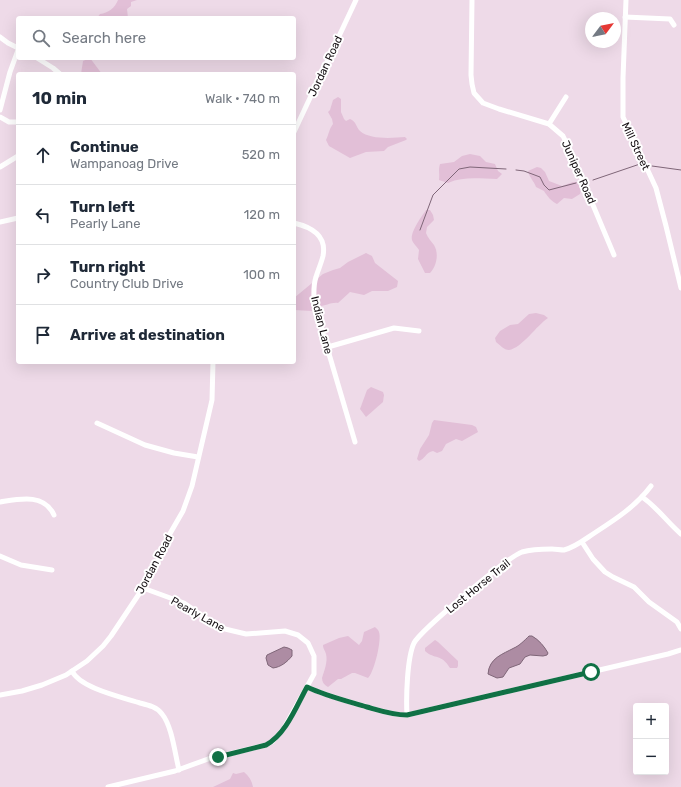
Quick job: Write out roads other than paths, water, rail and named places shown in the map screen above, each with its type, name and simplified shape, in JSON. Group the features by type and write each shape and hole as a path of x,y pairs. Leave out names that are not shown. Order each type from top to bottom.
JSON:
{"street":[{"name":"Jordan Road","path":"296,128 356,0"},
{"name":"Juniper Road","path":"472,0 471,75 474,93 483,103 507,112 549,124 563,136 614,255"},
{"name":"Mill Street","path":"626,0 622,109 623,117 656,188 681,288"},
{"path":"625,17 670,19 674,25"},
{"path":"0,37 16,48"},
{"path":"0,110 2,93 16,55"},
{"path":"40,60 58,72"},
{"path":"549,124 566,97"},
{"path":"0,117 9,122 16,122"},
{"path":"0,167 16,157"},
{"path":"0,222 16,218"},
{"name":"Indian Lane","path":"296,223 314,230 321,240 324,249 315,278 314,302 356,442"},
{"path":"328,347 394,328 420,331"},
{"name":"Jordan Road","path":"0,695 42,685 72,671 88,661 114,632 161,555 168,537 183,511 192,486 212,400 213,364"},
{"path":"97,423 145,445 174,453 198,457"},
{"name":"Lost Horse Trail","path":"407,715 411,651 415,642 427,628 505,563 520,553 538,549 564,550 582,542 629,509 651,486"},
{"path":"642,497 658,509 666,520 681,534"},
{"path":"0,502 20,498 40,500 51,509 54,515"},
{"path":"582,542 593,559 605,572 634,587 649,602 676,622 681,629"},
{"path":"0,556 22,565 52,570"},
{"name":"Pearly Lane","path":"142,588 184,603 213,623 229,631 246,634 285,631 298,635 308,643 314,656 314,674 284,728 273,741 266,745 208,759 180,770"},
{"path":"307,687 331,697 376,710 407,715 681,650"},
{"path":"72,671 74,676 85,685 151,706 162,714 169,727 180,770 108,787"}],"waterway":[{"path":"593,180 640,164"},
{"path":"652,166 681,170"},
{"path":"420,230 433,195 459,169 470,167 506,169"},
{"path":"516,170 524,171 540,177 544,185 549,190 576,183"}]}
